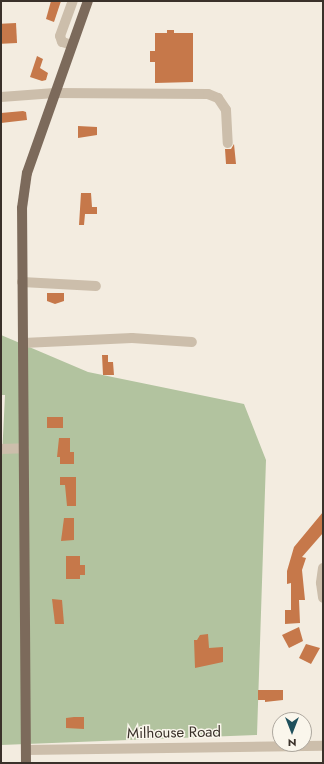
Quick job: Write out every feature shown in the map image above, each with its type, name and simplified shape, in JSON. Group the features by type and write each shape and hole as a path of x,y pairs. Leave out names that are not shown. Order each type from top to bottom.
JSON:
{"main road":[{"path":"26,763 22,282 23,200 27,174 88,1"}],"street":[{"path":"72,1 60,36 62,42 72,45"},
{"path":"64,24 78,29"},
{"path":"1,97 55,93 214,96 222,101 228,115 228,143"},
{"path":"22,282 96,286"},
{"path":"23,343 132,338 192,342"},
{"path":"1,449 24,448"},
{"path":"323,570 323,598"},
{"name":"Milhouse Road","path":"26,750 323,746"}],"green space":[{"path":"1,335 88,372 244,404 266,460 257,735 1,745 1,477 5,395 1,395"}],"building":[{"path":"51,1 61,1 54,22 46,19"},
{"path":"16,23 17,43 2,44 1,24"},
{"path":"167,30 174,30 174,33 193,33 193,82 155,83 155,62 150,62 150,51 155,51 155,33 167,33"},
{"path":"37,56 43,59 40,68 48,73 46,80 42,81 30,77"},
{"path":"26,112 27,120 1,123 1,113"},
{"path":"78,126 97,127 97,135 78,138"},
{"path":"234,144 236,164 226,164 225,149 231,149"},
{"path":"81,193 91,193 92,207 97,207 97,214 85,214 84,225 79,225"},
{"path":"47,293 64,293 64,301 55,304 47,301"},
{"path":"102,355 108,355 108,362 113,362 114,375 103,375"},
{"path":"47,417 63,417 63,428 47,428"},
{"path":"59,438 70,438 70,452 74,452 74,464 60,464 60,457 57,457"},
{"path":"60,477 76,477 76,506 67,506 65,485 60,485"},
{"path":"323,512 323,533 302,557 306,558 302,570 305,600 299,600 300,623 285,624 285,610 291,610 291,583 287,584 287,571 294,547"},
{"path":"64,518 74,518 74,540 61,541"},
{"path":"66,556 80,556 80,565 85,565 85,575 80,575 80,579 66,579"},
{"path":"52,599 62,600 64,624 55,624"},
{"path":"299,627 303,641 289,648 282,635"},
{"path":"208,634 209,648 223,647 223,662 195,668 194,640 197,640 200,635"},
{"path":"306,644 320,648 311,664 299,658"},
{"path":"258,690 283,690 283,700 265,702 265,700 258,700"},
{"path":"84,717 84,729 66,728 66,718"}]}
